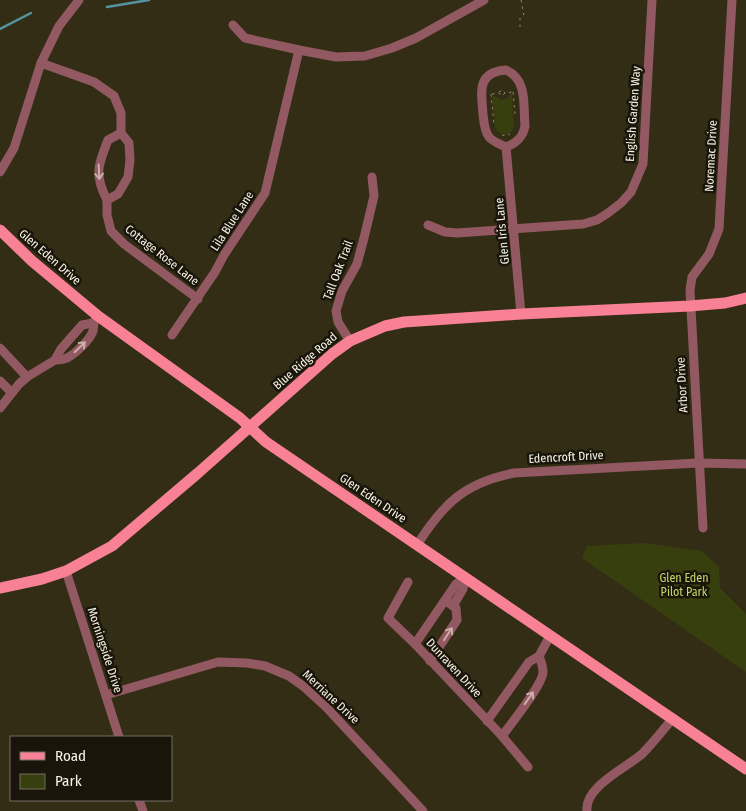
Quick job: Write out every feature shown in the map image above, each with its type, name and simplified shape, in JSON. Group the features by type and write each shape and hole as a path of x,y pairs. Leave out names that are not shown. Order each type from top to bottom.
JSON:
{"main road":[{"name":"Glen Eden Drive","path":"0,230 96,319 240,418 266,442 746,769"},
{"name":"Blue Ridge Road","path":"0,588 42,579 66,571 112,546 250,428 332,354 350,341 385,326 404,322 521,314 690,306 725,303 746,298"}],"street":[{"path":"0,172 14,148 41,63 59,26 80,0"},
{"path":"233,25 245,38 336,57 365,56 416,38 484,0"},
{"name":"English Garden Way","path":"428,225 445,232 457,233 583,224 597,220 608,213 630,192 643,164 652,0"},
{"name":"Noremac Drive","path":"690,306 692,277 709,254 719,229 732,0"},
{"name":"Lila Blue Lane","path":"172,335 198,299 224,254 265,193 299,50"},
{"path":"41,63 94,82 114,96 121,113 120,133 128,143 130,160 128,177 118,194 107,200"},
{"path":"506,70 516,74 521,83 525,126 524,133 515,143 506,147 493,141 485,129 481,95 486,77 495,71 506,70"},
{"name":"Cottage Rose Lane","path":"120,133 108,140 98,162 100,185 107,200 107,215 111,230 124,244 198,299"},
{"name":"Glen Iris Lane","path":"506,147 521,314"},
{"name":"Tall Oak Trail","path":"350,341 338,322 336,311 342,291 353,272 364,238 374,196 372,177"},
{"name":"Arbor Drive","path":"690,306 703,528"},
{"path":"55,360 82,325 96,319"},
{"path":"0,408 11,392 27,377 55,360 68,358 78,349 89,338 96,319"},
{"path":"0,348 27,377"},
{"path":"0,381 11,392"},
{"name":"Edencroft Drive","path":"417,545 437,515 456,497 496,476 540,471 698,463 746,464"},
{"name":"Morningside Drive","path":"66,571 119,736"},
{"path":"416,644 450,603 456,584 465,578"},
{"name":"Dunraven Drive","path":"408,582 388,618 416,644 502,736 528,767"},
{"path":"430,661 457,620 456,608 450,603"},
{"path":"487,721 529,662 539,656 550,636"},
{"path":"502,736 534,692 543,675 539,656"},
{"name":"Merriane Drive","path":"106,695 218,662 265,666 289,676 326,707 423,811"},
{"path":"586,811 586,804 590,794 642,754 673,718"}],"path":[{"path":"521,0 524,16"},
{"path":"520,18 520,27"},
{"path":"481,95 499,93 502,90 513,92 515,115"},
{"path":"499,93 502,96 505,92"},
{"path":"491,94 494,129"},
{"path":"498,133 507,136 514,130"}],"green space":[{"path":"510,93 512,93 514,126 512,131 505,135 498,132 495,128 492,95 501,100 508,98"},
{"name":"Glen Eden Pilot Park","path":"644,543 702,551 719,567 720,588 746,614 746,672 582,558 587,546"}],"waterway":[{"path":"107,7 149,0"},
{"path":"0,29 31,13"}]}
